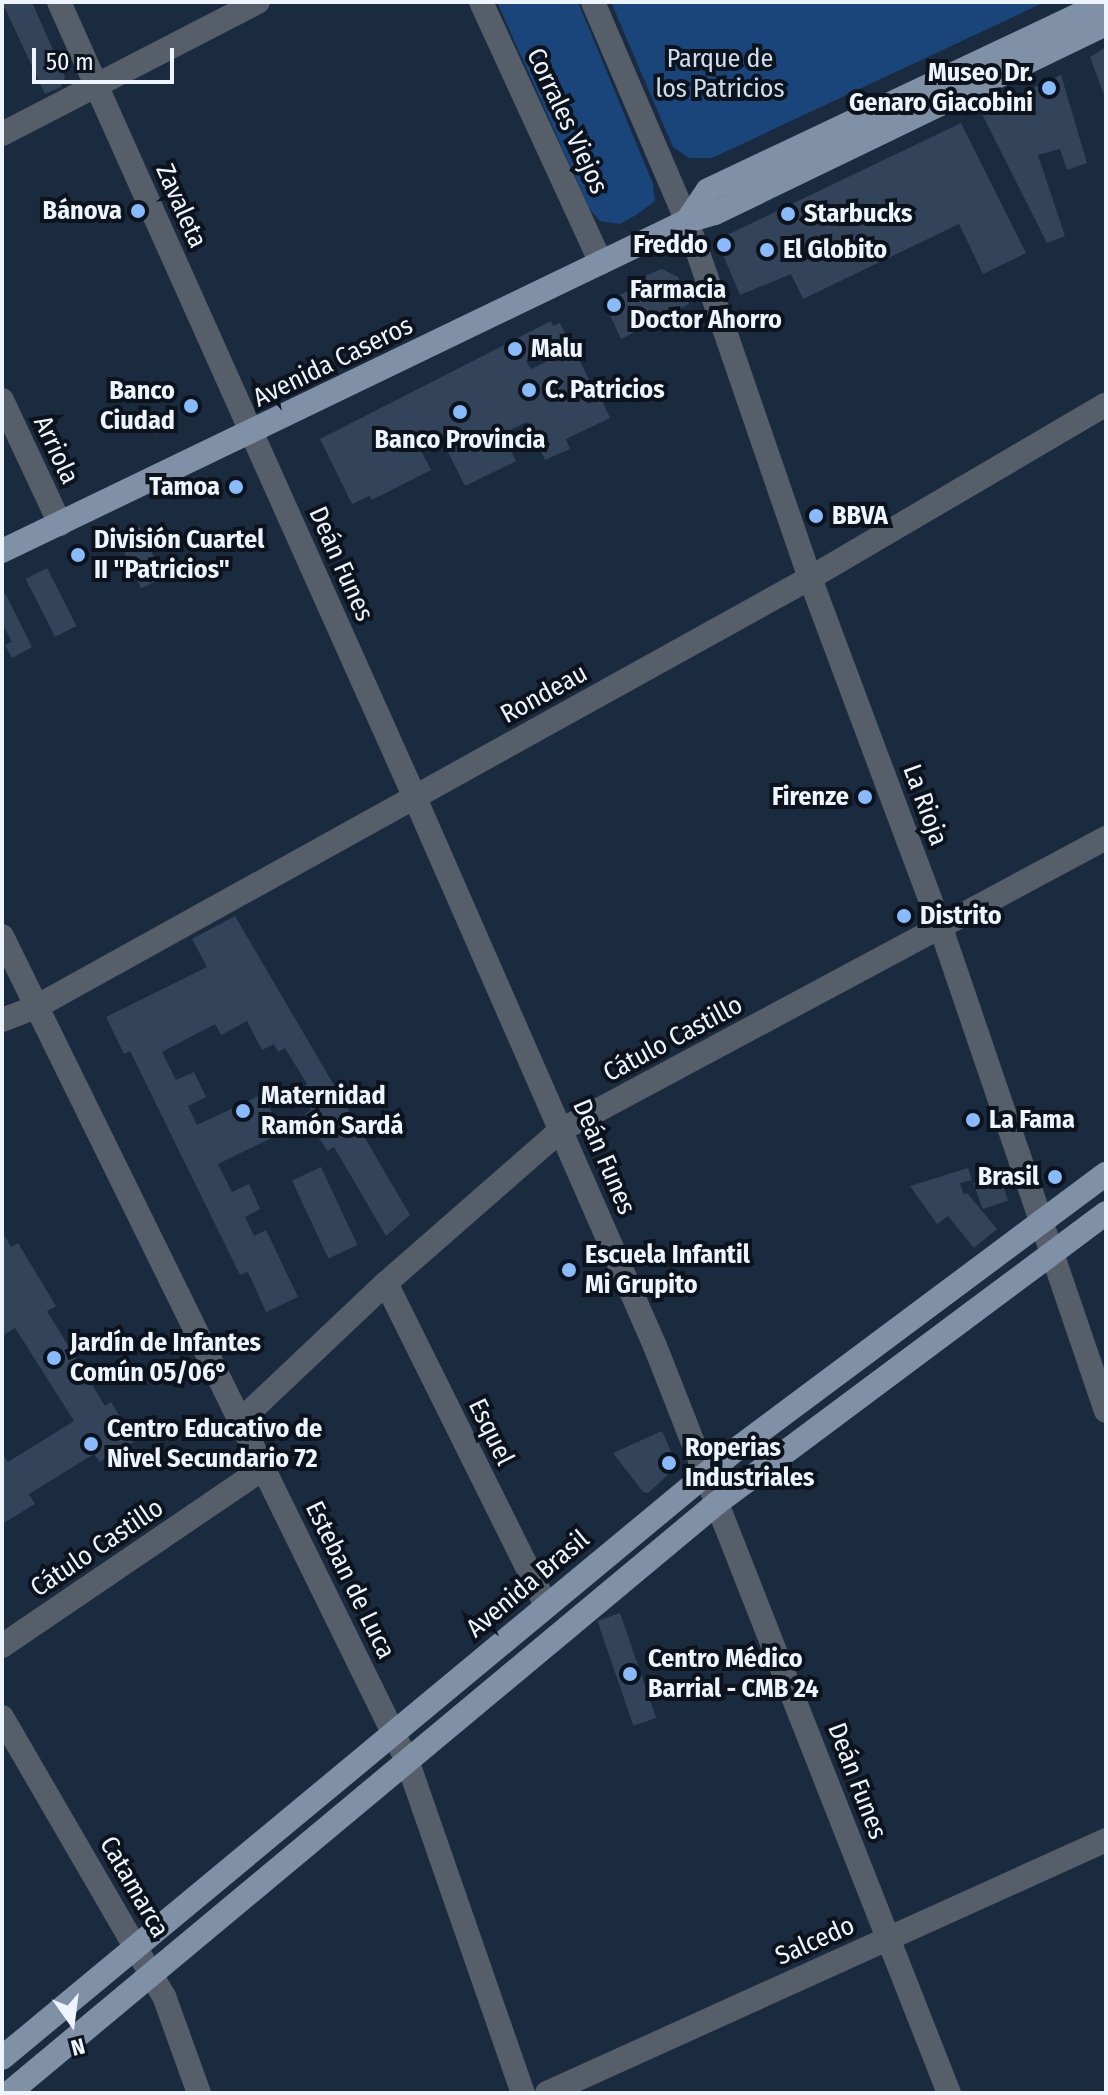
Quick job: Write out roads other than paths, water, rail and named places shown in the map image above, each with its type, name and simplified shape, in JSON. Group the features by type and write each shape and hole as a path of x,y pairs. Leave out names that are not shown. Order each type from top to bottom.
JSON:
{"main road":[{"name":"Avenida Caseros","path":"687,221 708,190 1105,2"},
{"name":"Avenida Caseros","path":"2,551 687,221 715,213 1106,24"},
{"name":"Avenida Brasil","path":"2,2058 706,1473 1041,1219 1106,1174"},
{"path":"9,2093 717,1503 1106,1213"}],"street":[{"name":"Zavaleta","path":"59,2 250,434"},
{"path":"2,134 258,2"},
{"name":"Corrales Viejos","path":"481,2 601,263"},
{"name":"La Rioja","path":"593,2 687,221 810,578 941,928 1106,1411"},
{"name":"Arriola","path":"2,400 60,524"},
{"name":"Rondeau","path":"2,1020 36,1007 810,578 1106,404"},
{"name":"Deán Funes","path":"250,434 561,1130 706,1473 949,2093"},
{"name":"Cátulo Castillo","path":"241,1420 386,1283 561,1130 1106,838"},
{"name":"Esteban de Luca","path":"2,936 408,1763 523,2093"},
{"name":"Esquel","path":"386,1283 546,1605"},
{"name":"Cátulo Castillo","path":"2,1646 264,1468"},
{"name":"Catamarca","path":"2,1717 164,1996 199,2093"},
{"name":"Salcedo","path":"547,2093 1106,1840"}],"place":[{"name":"Museo Dr. Genaro Giacobini","path":"1049,88"},
{"name":"Bánova","path":"138,211"},
{"name":"Starbucks","path":"788,214"},
{"name":"Freddo","path":"724,245"},
{"name":"El Globito","path":"767,250"},
{"name":"Farmacia Doctor Ahorro","path":"614,305"},
{"name":"Malu","path":"515,349"},
{"name":"C. Patricios","path":"529,390"},
{"name":"Banco Ciudad","path":"191,406"},
{"name":"Banco Provincia","path":"460,412"},
{"name":"Tamoa","path":"236,487"},
{"name":"BBVA","path":"816,516"},
{"name":"División Cuartel II \"Patricios\"","path":"78,555"},
{"name":"Firenze","path":"865,797"},
{"name":"Distrito","path":"904,916"},
{"name":"Maternidad Ramón Sardá","path":"243,1111"},
{"name":"La Fama","path":"973,1120"},
{"name":"Brasil","path":"1055,1177"},
{"name":"Escuela Infantil Mi Grupito","path":"569,1270"},
{"name":"Jardín de Infantes Común 05/06°","path":"54,1358"},
{"name":"Centro Educativo de Nivel Secundario 72","path":"91,1444"},
{"name":"Roperias Industriales","path":"669,1463"},
{"name":"Centro Médico Barrial - CMB 24","path":"630,1674"}],"park label":[{"name":"Parque de los Patricios","path":"720,74"}]}
